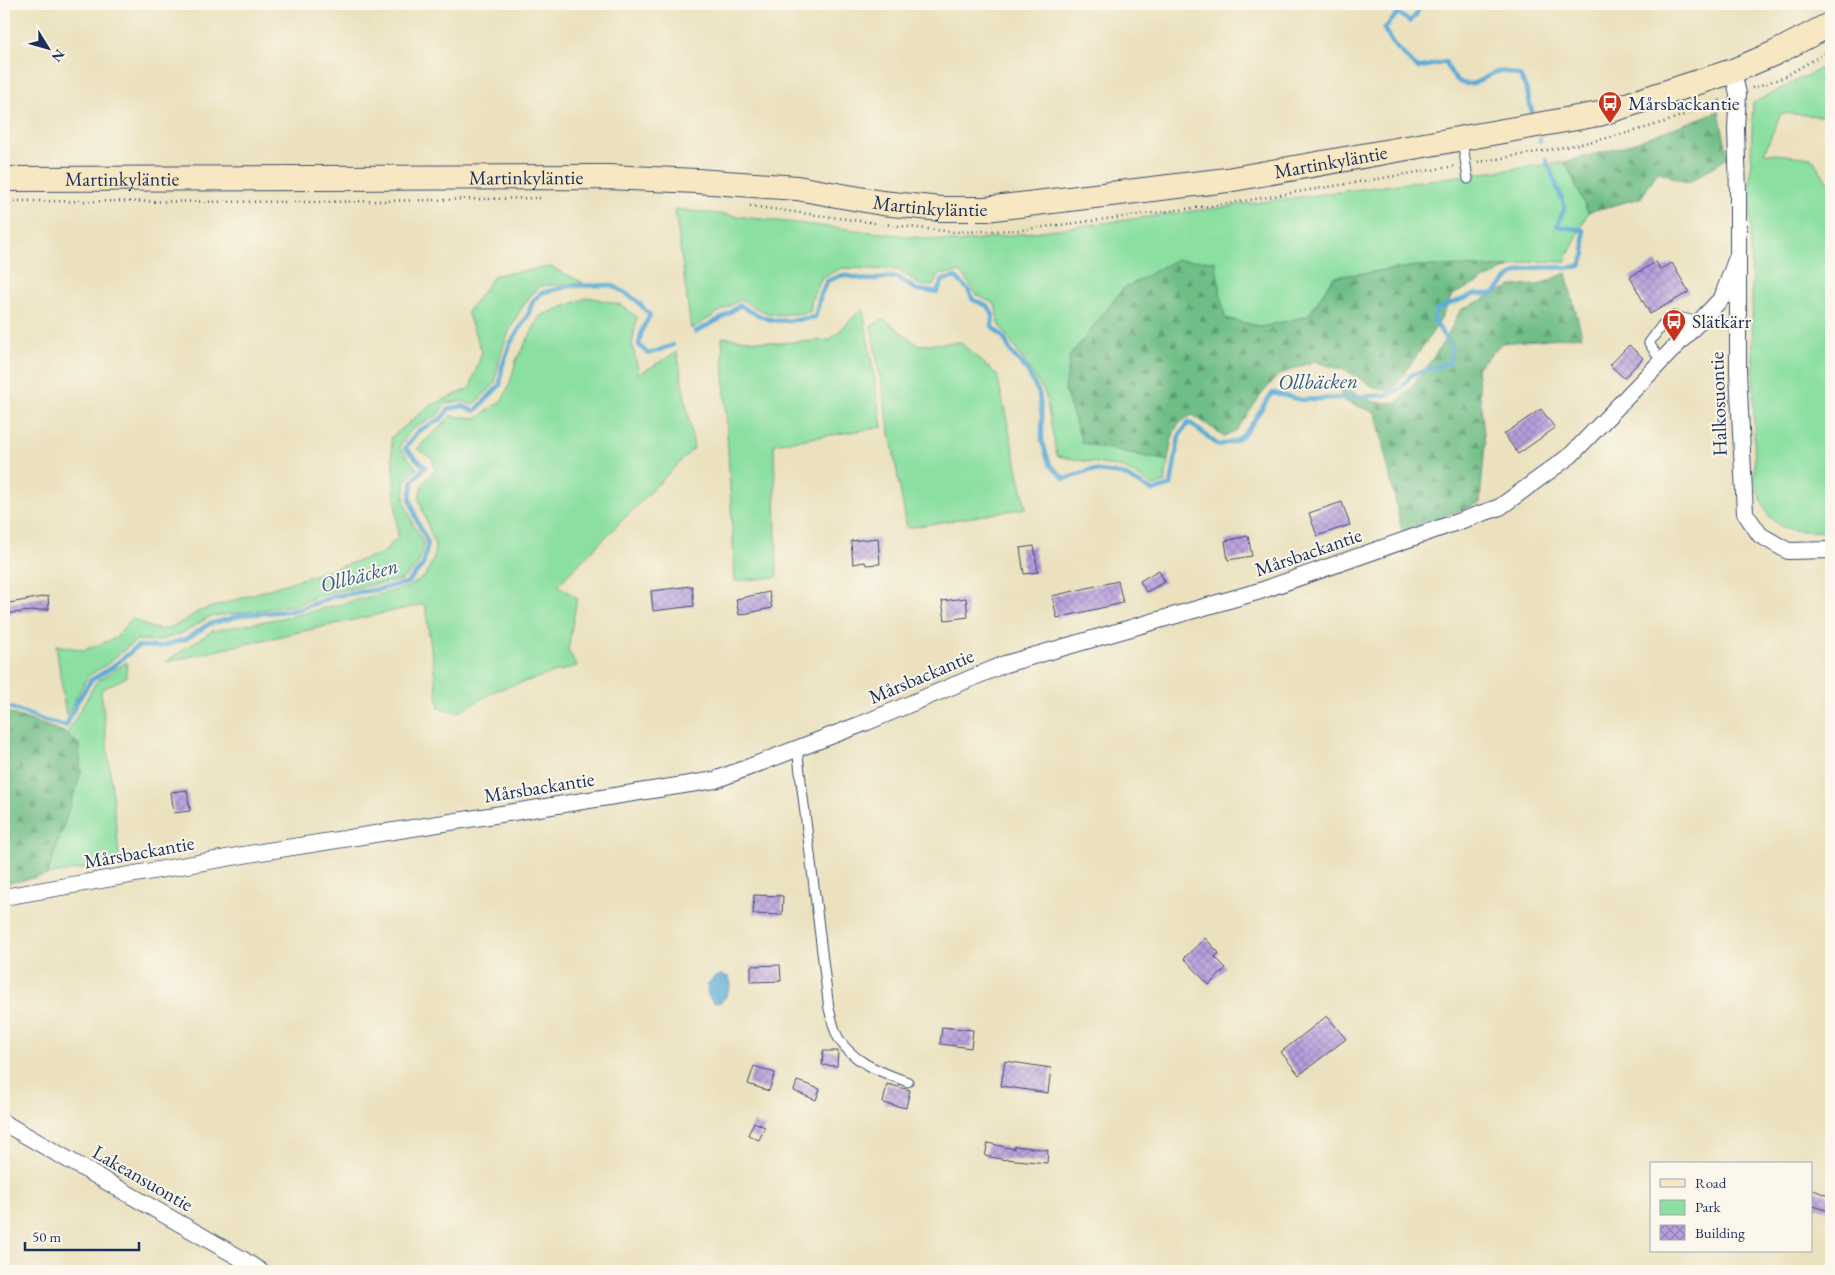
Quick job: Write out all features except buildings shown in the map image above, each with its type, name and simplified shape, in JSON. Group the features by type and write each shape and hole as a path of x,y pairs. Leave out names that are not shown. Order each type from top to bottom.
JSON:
{"street":[{"name":"Martinkyläntie","path":"4,179 608,177 798,188 882,203 941,209 986,209 1227,180 1599,114 1736,82 1775,54 1831,24"},
{"name":"Halkosuontie","path":"1736,82 1738,371 1745,512 1760,534 1788,552 1831,550"},
{"name":"Mårsbackantie","path":"4,897 255,854 715,780 875,718 1005,664 1260,592 1500,507 1572,455 1722,298 1737,257"},
{"name":"Lakeansuontie","path":"4,1123 260,1271"}],"lane":[{"path":"1462,139 1468,179"},
{"path":"1665,358 1656,354 1649,344 1662,325 1674,316 1699,322"},
{"path":"797,748 829,1009 839,1038 853,1056 866,1065 908,1082"}],"path":[{"path":"748,205 954,232 1020,230 1225,204 1611,138 1657,125 1736,82 1782,78 1831,50"},
{"path":"4,201 324,202 548,198"}],"green space":[{"path":"1831,63 1831,117 1781,113 1764,153 1812,158 1831,187 1831,532 1801,531 1781,526 1766,511 1755,482 1750,183 1753,103"},
{"path":"1719,111 1728,158 1687,183 1658,171 1641,198 1588,212 1565,162 1622,147"},
{"path":"1566,162 1588,212 1565,262 1532,261 1510,267 1418,266 1334,277 1308,316 1262,327 1224,318 1082,443 1168,461 1165,482 1154,486 1124,468 1057,456 1045,393 999,324 995,304 978,296 960,272 938,275 933,286 919,285 900,270 843,268 822,277 812,298 810,312 781,315 766,313 741,299 691,329 675,209 958,242"},
{"path":"1175,260 1215,261 1225,318 1262,327 1308,316 1334,277 1418,266 1510,267 1452,295 1440,321 1398,383 1390,391 1374,387 1349,372 1314,361 1278,375 1261,395 1236,431 1224,436 1193,415 1186,418 1176,428 1168,461 1082,443 1065,390 1070,356 1123,289"},
{"path":"551,267 584,283 539,286 523,307 504,344 495,384 473,405 462,401 445,404 437,416 413,428 399,447 417,469 406,479 404,500 413,524 424,544 418,565 402,580 331,592 296,605 209,617 183,633 158,641 136,640 106,665 88,676 66,716 56,645 84,650 116,638 131,619 153,628 165,629 182,622 197,612 383,553 398,537 391,438 428,407 470,388 482,352 467,312 495,275"},
{"path":"1566,273 1582,336 1502,343 1477,368 1485,443 1480,503 1402,532 1376,413 1344,401 1340,391 1345,388 1374,402 1397,403 1415,383 1432,359 1455,322 1460,310 1512,286 1538,285"},
{"path":"589,297 621,305 637,317 632,344 639,374 677,352 694,448 558,585 577,598 568,650 577,666 497,690 459,712 439,708 425,604 165,662 212,631 297,615 409,587 425,576 434,558 435,545 419,500 422,485 435,470 432,458 417,449 451,416 478,418 503,399 516,361 540,316"},
{"path":"863,308 882,427 774,444 777,577 735,581 722,337 777,343 830,340"},
{"path":"884,319 918,345 960,342 997,375 1026,508 907,528 871,326"},
{"path":"127,662 126,677 101,690 120,862 47,875 63,828 79,745 67,733 96,682"},
{"path":"4,711 67,733 79,745 81,773 47,875 4,884"}],"water":[{"path":"721,975 729,977 731,985 724,999 714,1002 710,999 707,989 713,978"}],"waterway":[{"path":"1421,4 1410,22 1398,13 1384,29 1394,45 1417,68 1446,62 1457,80 1466,84 1477,82 1492,74 1501,72 1520,76 1526,88 1532,112"},
{"name":"Ollbäcken","path":"695,332 722,318 740,305 768,319 785,321 815,317 821,294 827,281 843,275 867,280 897,277 917,290 937,292 943,280 956,277 969,291 973,300 988,306 993,315 992,326 1004,338 1011,352 1026,369 1039,393 1042,441 1050,465 1065,479 1090,470 1122,474 1153,491 1171,485 1179,436 1189,422 1218,445 1233,442 1241,437 1273,393 1302,400 1387,395 1401,388 1411,375 1449,363 1452,349 1434,320 1437,309 1476,294 1494,294 1508,278 1522,270 1580,266 1585,254 1583,230 1557,226 1565,207 1546,159"},
{"name":"Ollbäcken","path":"4,705 45,721 66,726 77,702 91,680 111,668 138,646 159,647 186,639 209,624 243,615 297,610 335,596 407,583 423,565 428,543 417,521 410,498 413,480 425,467 405,448 418,431 441,419 449,409 463,406 475,411 500,385 502,367 510,344 528,315 533,301 541,293 570,286 612,285 636,300 650,315 642,330 639,345 648,354 673,345"}],"place":[{"name":"Mårsbackantie","path":"1610,124"},
{"name":"Slätkärr","path":"1674,342"}]}
